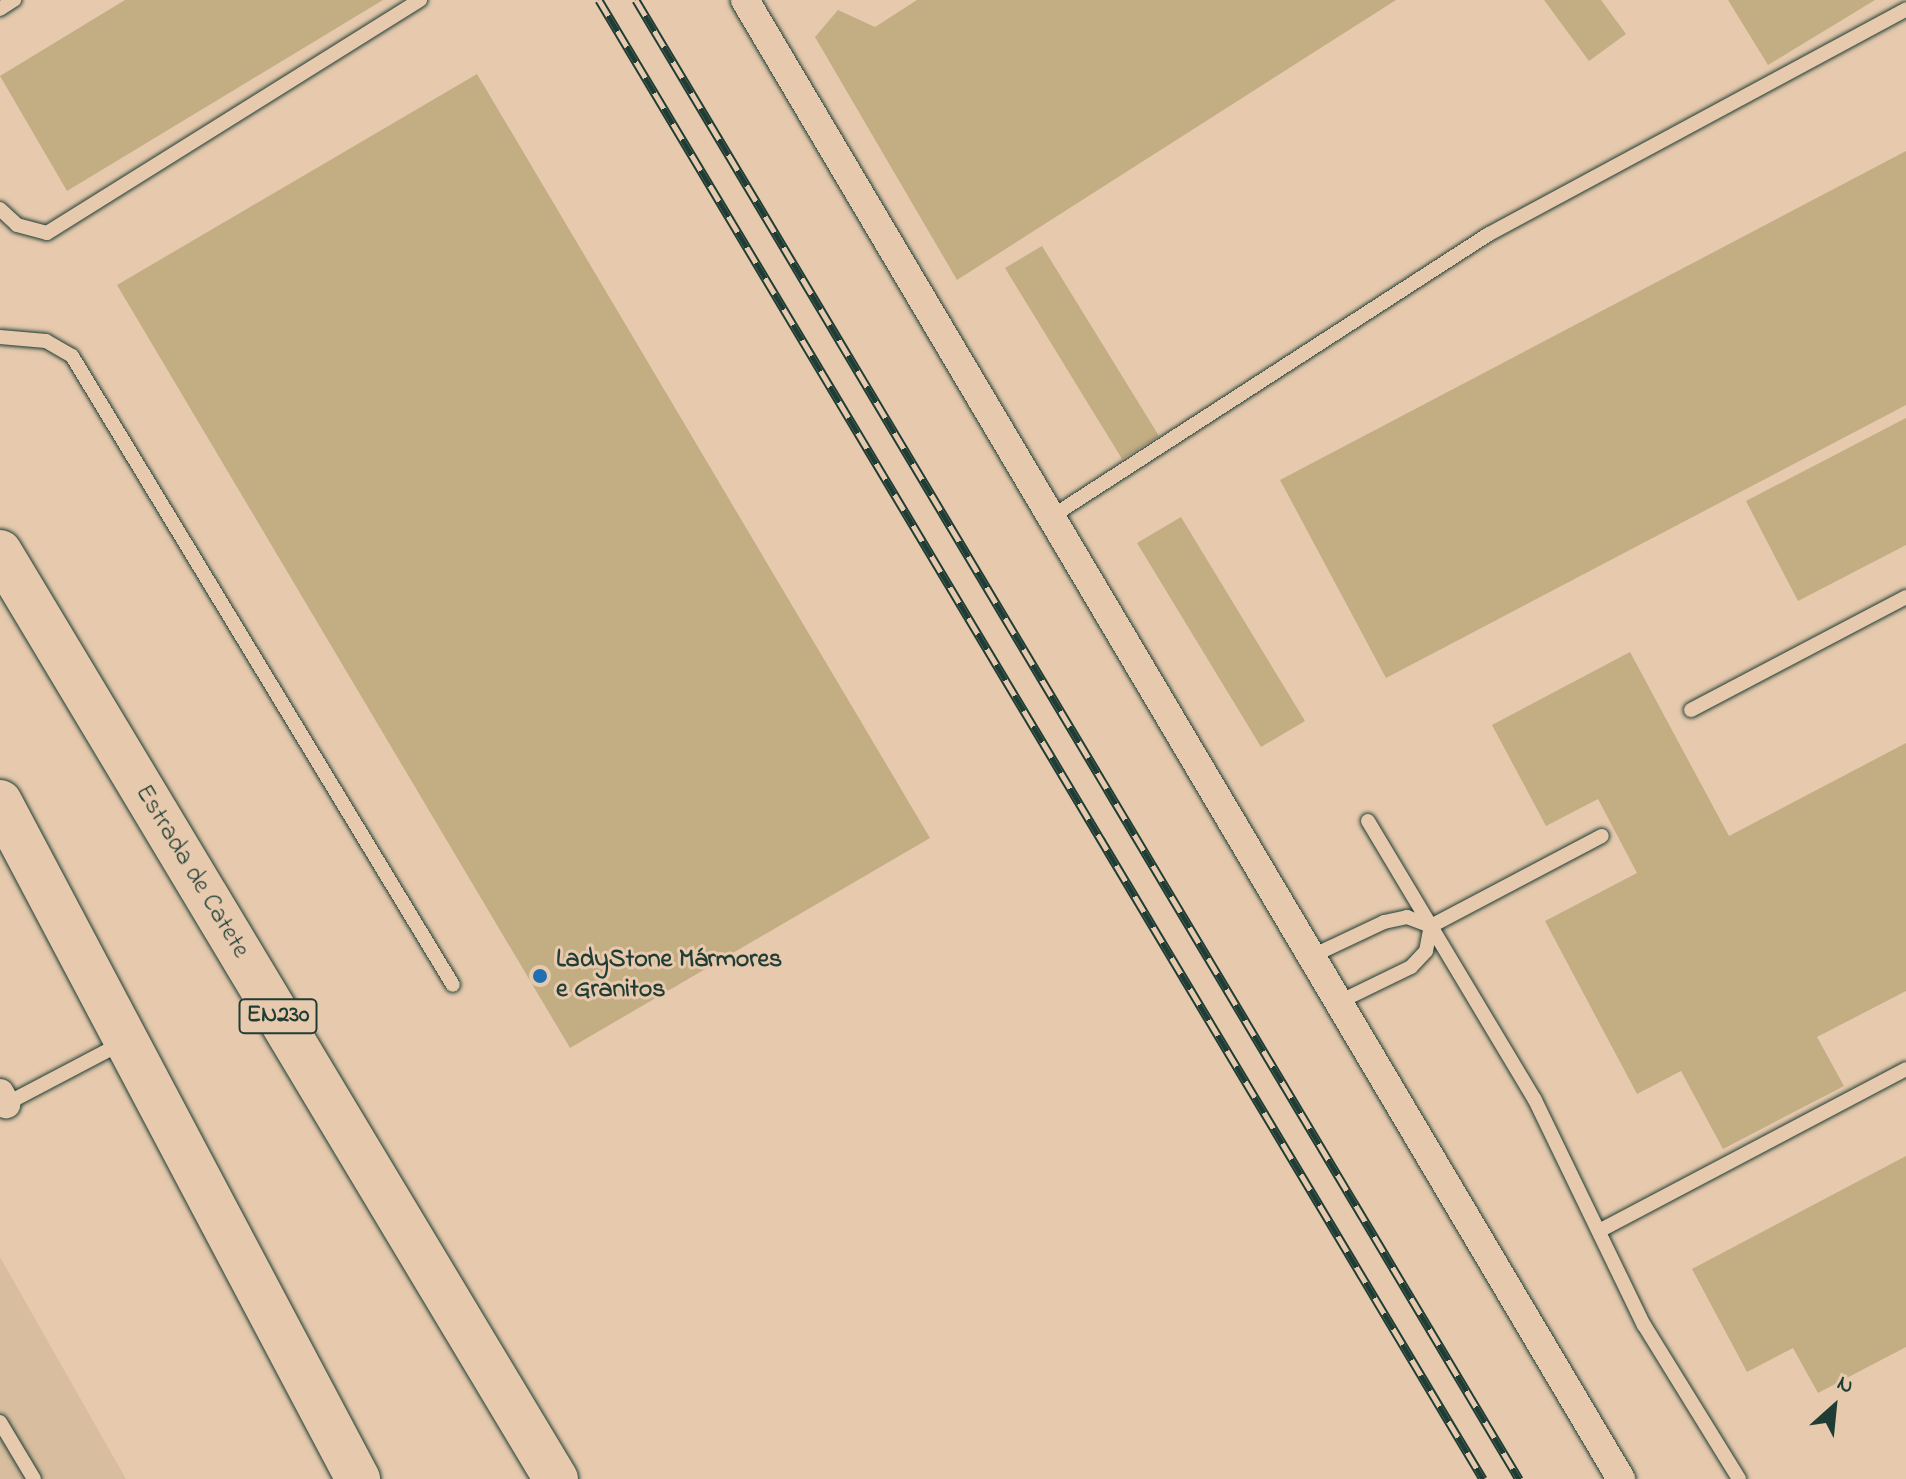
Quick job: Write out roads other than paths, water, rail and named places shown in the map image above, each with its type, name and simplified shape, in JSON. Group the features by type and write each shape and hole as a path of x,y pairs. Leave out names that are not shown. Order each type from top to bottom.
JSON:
{"highway":[{"name":"Estrada de Catete","path":"0,552 556,1479"},
{"path":"0,802 129,1039 358,1479"}],"street":[{"path":"745,0 1621,1479"}],"lane":[{"path":"0,9 14,0"},
{"path":"0,209 17,225 47,233 420,0"},
{"path":"1051,517 1489,234 1906,9"},
{"path":"0,337 46,341 72,356 453,985"},
{"path":"1691,710 1906,597"},
{"path":"1368,821 1535,1100 1689,1405 1739,1479"},
{"path":"1310,957 1384,922 1407,917 1431,926 1602,836"},
{"path":"1339,1002 1411,967 1426,951 1431,926"},
{"path":"2,1101 129,1039"},
{"path":"1599,1231 1906,1069"},
{"path":"0,1422 34,1479"}],"railway":[{"path":"599,0 1483,1479"},
{"path":"636,0 1519,1479"}],"place":[{"name":"LadyStone Mármores e Granitos","path":"540,976"}]}
